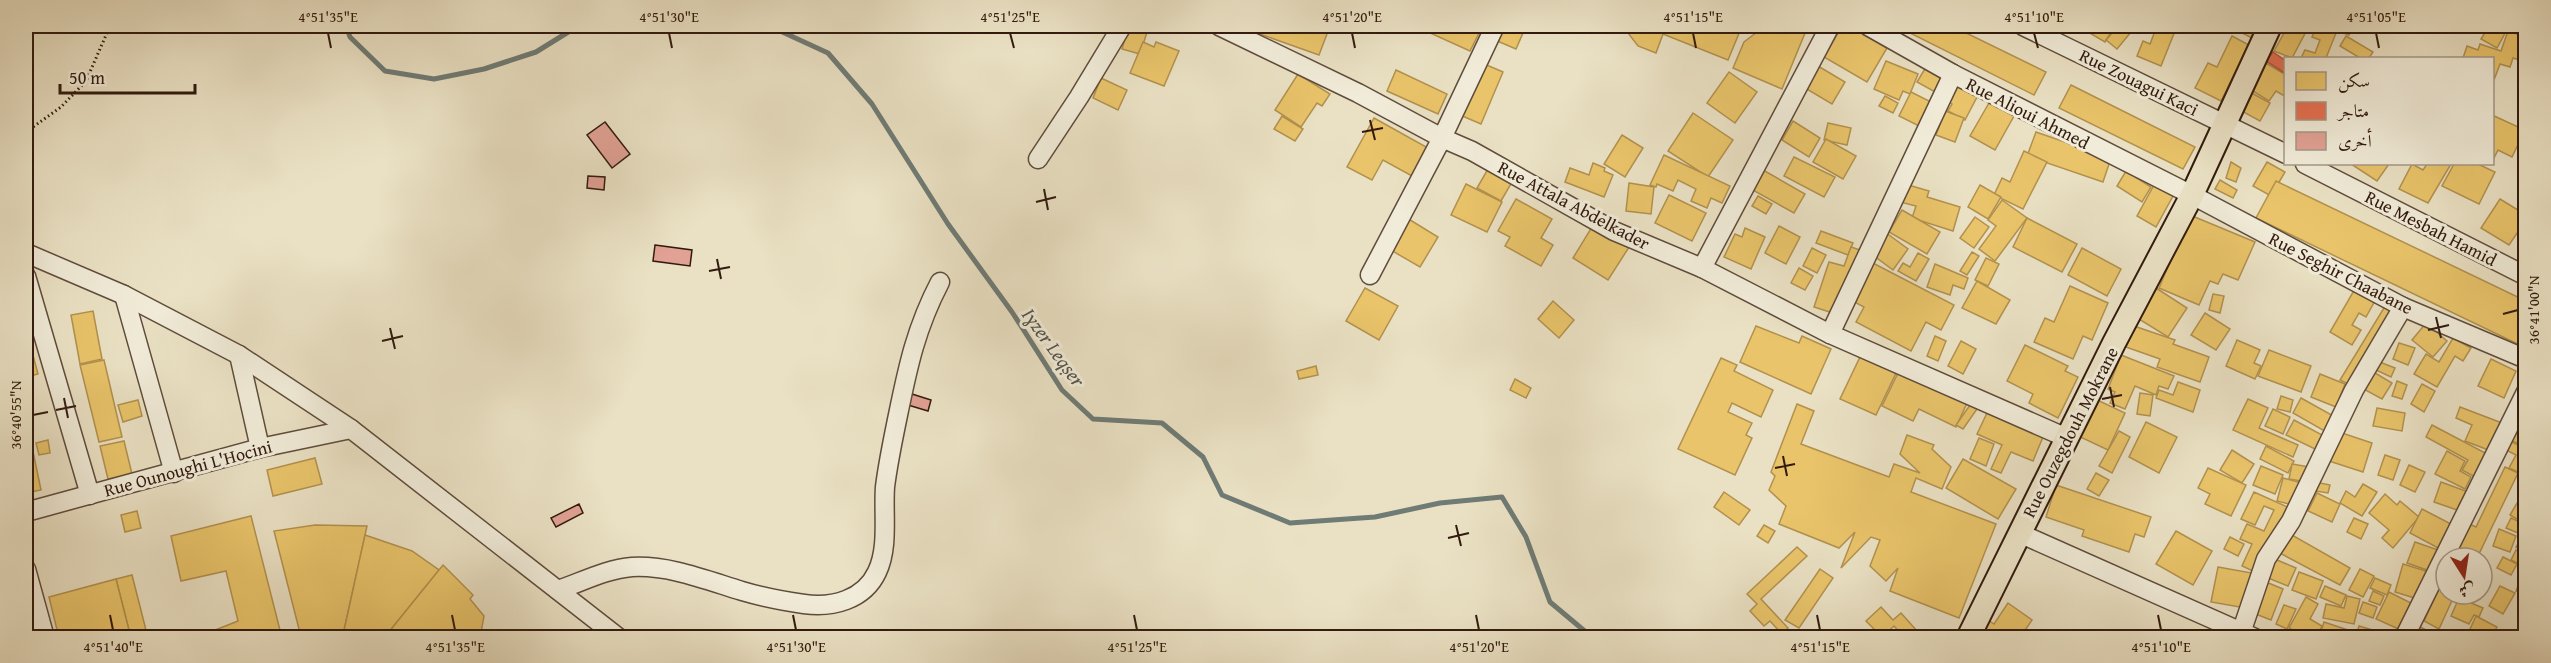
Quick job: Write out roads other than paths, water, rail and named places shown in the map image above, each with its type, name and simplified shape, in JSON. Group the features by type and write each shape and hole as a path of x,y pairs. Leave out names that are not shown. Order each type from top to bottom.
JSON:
{"main road":[{"name":"Rue Ouzegdouh Mokrane","path":"1968,638 2067,438 2192,195 2270,26"}],"street":[{"path":"1038,159 1122,26"},
{"name":"Rue Attala Abdelkader","path":"1219,26 1472,151 1614,231 1702,268 1830,334 2067,438"},
{"path":"1370,275 1442,138 1495,26"},
{"path":"1702,268 1830,26"},
{"name":"Rue Alioui Ahmed","path":"1868,26 1953,74 2192,195"},
{"name":"Rue Zouagui Kaci","path":"2023,26 2224,122"},
{"path":"1830,334 1953,74"},
{"path":"2224,122 2284,153"},
{"name":"Rue Mesbah Hamid","path":"2307,165 2526,276"},
{"name":"Rue Seghir Chaabane","path":"2192,195 2403,307 2526,359"},
{"path":"26,253 124,295 239,355 351,429 619,638"},
{"path":"26,276 90,495"},
{"path":"558,590 602,573 630,567 656,568 776,600 815,605 851,599 865,588 876,573 882,556 888,467 916,333 940,282"},
{"path":"124,295 174,473"},
{"path":"2019,533 2248,635 2266,559 2290,521 2354,390 2403,307"},
{"path":"138,348 150,309"},
{"path":"239,355 260,448"},
{"path":"2404,638 2526,392"},
{"name":"Rue Ounoughi L'Hocini","path":"26,512 260,448 351,429"},
{"path":"26,569 45,638"}],"waterway":[{"name":"Iɣzer Leqṣer","path":"346,26 350,37 385,71 434,79 484,69 536,52 578,26"},
{"name":"Iɣzer Leqṣer","path":"751,26 778,30 828,53 872,104 948,224 1012,312 1062,390 1093,419 1162,423 1203,457 1222,495 1290,523 1375,517 1440,503 1502,497 1526,537 1550,602 1593,638"}]}
